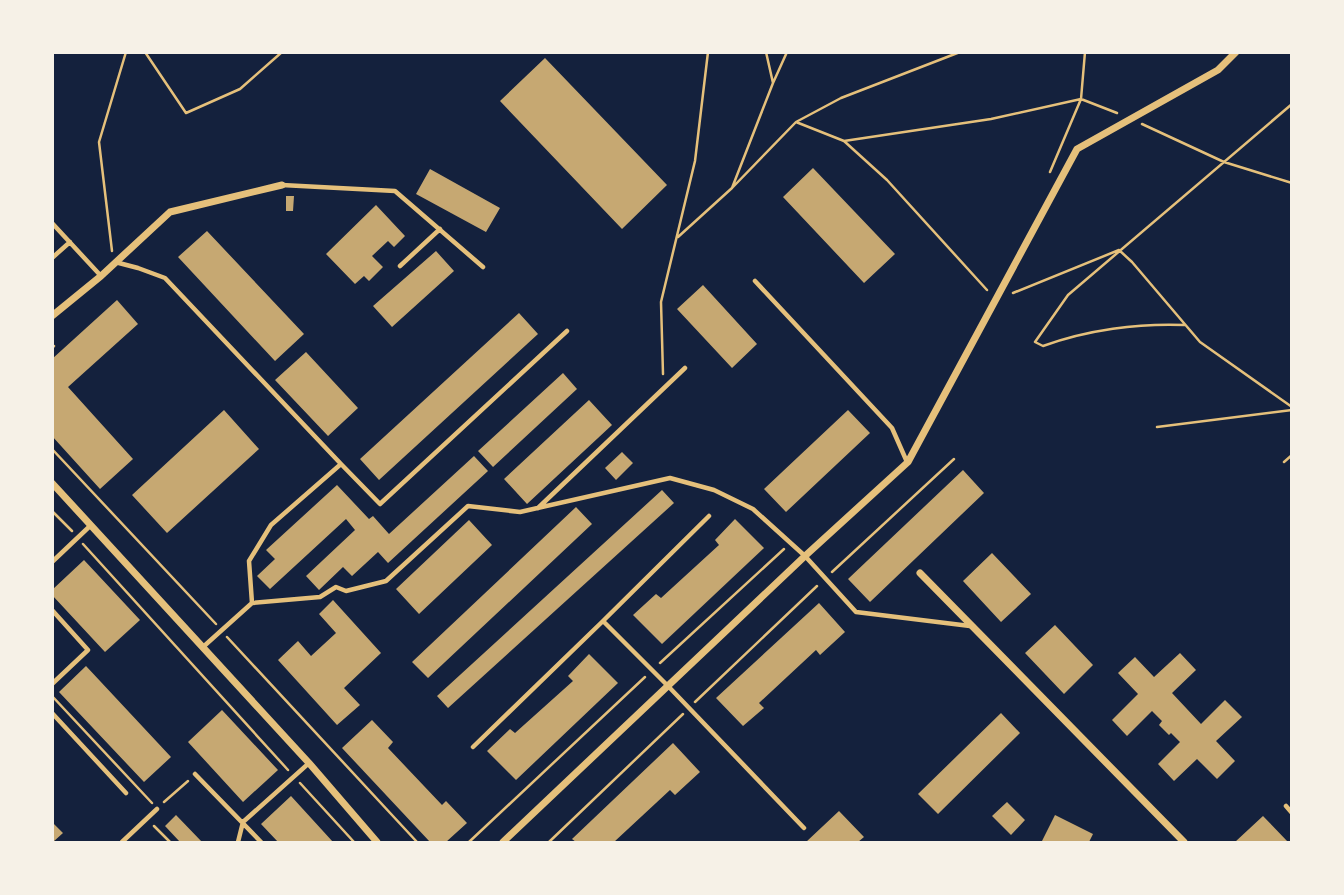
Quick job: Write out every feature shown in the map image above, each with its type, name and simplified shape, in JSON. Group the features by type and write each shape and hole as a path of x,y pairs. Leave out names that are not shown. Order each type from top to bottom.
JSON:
{"street":[{"path":"503,842 908,462 1077,149 1217,70 1236,52"},
{"path":"52,316 101,276 170,212 282,186"},
{"path":"52,483 309,763 377,842"},
{"path":"920,573 1184,842"}],"lane":[{"path":"282,186 395,191 483,267"},
{"path":"52,223 101,276"},
{"path":"400,265 439,229"},
{"path":"52,258 70,242"},
{"path":"114,262 165,278 380,504 567,331"},
{"path":"755,281 892,428 908,462"},
{"path":"537,508 685,368"},
{"path":"252,603 250,561 271,525 341,464"},
{"path":"203,648 252,603 320,597 336,587 346,591 386,581 468,506 520,512 670,478 714,490 753,509 805,556 856,612 970,625"},
{"path":"474,747 709,516"},
{"path":"52,562 90,526"},
{"path":"52,610 89,650 52,684"},
{"path":"603,621 804,828"},
{"path":"52,713 126,793"},
{"path":"238,842 243,822 309,763"},
{"path":"195,774 261,842"},
{"path":"1286,806 1292,813"},
{"path":"122,842 158,808"}],"path":[{"path":"114,262 99,142 126,52"},
{"path":"145,52 186,113 240,89 282,52"},
{"path":"663,388 661,302 695,161 708,52"},
{"path":"766,52 773,83"},
{"path":"732,188 787,52"},
{"path":"676,238 732,188 796,122 841,98 960,52"},
{"path":"1049,174 1081,99 1086,52"},
{"path":"844,141 991,119 1081,99 1131,118 1224,162 1292,183"},
{"path":"1186,325 1154,324 1062,339 1043,346 1035,342 1068,295 1292,104"},
{"path":"796,122 844,141 887,180 996,300 1119,250"},
{"path":"1119,250 1200,342 1292,409"},
{"path":"1157,427 1292,409"},
{"path":"52,449 418,842"},
{"path":"1284,462 1292,455"},
{"path":"549,842 825,578 954,459"},
{"path":"52,511 354,842"},
{"path":"469,842 790,543"},
{"path":"52,696 158,808 195,774"},
{"path":"147,819 170,842"}],"building":[{"path":"545,58 667,185 622,229 500,101"},
{"path":"813,168 895,254 864,283 783,197"},
{"path":"430,169 500,208 486,232 416,194"},
{"path":"286,196 294,196 293,211 286,211"},
{"path":"376,205 405,236 394,247 388,241 372,256 383,267 369,281 364,276 355,284 326,254"},
{"path":"207,231 304,334 275,361 178,257"},
{"path":"436,251 454,271 392,327 373,306"},
{"path":"703,285 757,344 732,368 677,309"},
{"path":"117,300 138,324 68,387 133,459 100,489 52,436 52,359"},
{"path":"519,313 538,334 379,480 360,459"},
{"path":"306,352 358,408 328,436 275,380"},
{"path":"563,373 577,389 493,467 478,451"},
{"path":"589,400 612,425 527,504 504,479"},
{"path":"224,410 259,449 167,533 132,495"},
{"path":"848,410 870,433 786,512 764,489"},
{"path":"622,452 633,463 616,480 605,468"},
{"path":"474,456 488,471 388,563 378,552 352,576 343,567 319,590 306,576 355,530 346,519 270,589 257,576 275,559 266,550 337,485 369,519 373,516 389,534"},
{"path":"963,470 984,493 870,602 848,579"},
{"path":"662,490 674,503 448,708 437,696"},
{"path":"576,507 592,524 428,678 412,662"},
{"path":"735,519 764,548 662,644 633,615 656,594 661,598 719,545 715,540"},
{"path":"469,520 492,545 419,614 396,589"},
{"path":"992,553 1031,594 1001,622 963,581"},
{"path":"84,560 140,620 105,652 52,595 52,590"},
{"path":"333,600 381,653 344,688 360,705 337,725 278,660 298,641 311,656 336,633 319,614"},
{"path":"819,603 845,632 820,655 816,650 759,703 764,708 743,726 716,698"},
{"path":"1055,625 1093,665 1064,694 1025,653"},
{"path":"1180,653 1196,670 1172,693 1201,724 1225,700 1242,717 1216,741 1235,761 1217,779 1197,759 1174,781 1158,764 1180,742 1159,725 1162,721 1152,711 1127,736 1112,720 1138,694 1118,673 1135,657 1154,677"},
{"path":"589,654 618,683 516,780 487,751 510,729 515,733 573,681 568,676"},
{"path":"86,666 171,757 144,782 59,692"},
{"path":"222,710 278,770 243,802 188,742"},
{"path":"1001,713 1020,733 938,814 918,794"},
{"path":"372,720 393,742 388,748 442,805 446,801 467,823 446,842 430,842 342,748"},
{"path":"673,743 700,772 675,795 670,790 614,842 576,842 572,839"},
{"path":"291,796 333,842 278,842 261,824"},
{"path":"1007,802 1025,820 1011,835 992,816"},
{"path":"839,811 864,837 858,842 806,842"},
{"path":"176,815 202,842 180,842 165,826"},
{"path":"1055,815 1093,834 1089,842 1042,841"},
{"path":"1263,816 1288,842 1235,842"},
{"path":"52,822 63,833 53,842 52,842"}]}
